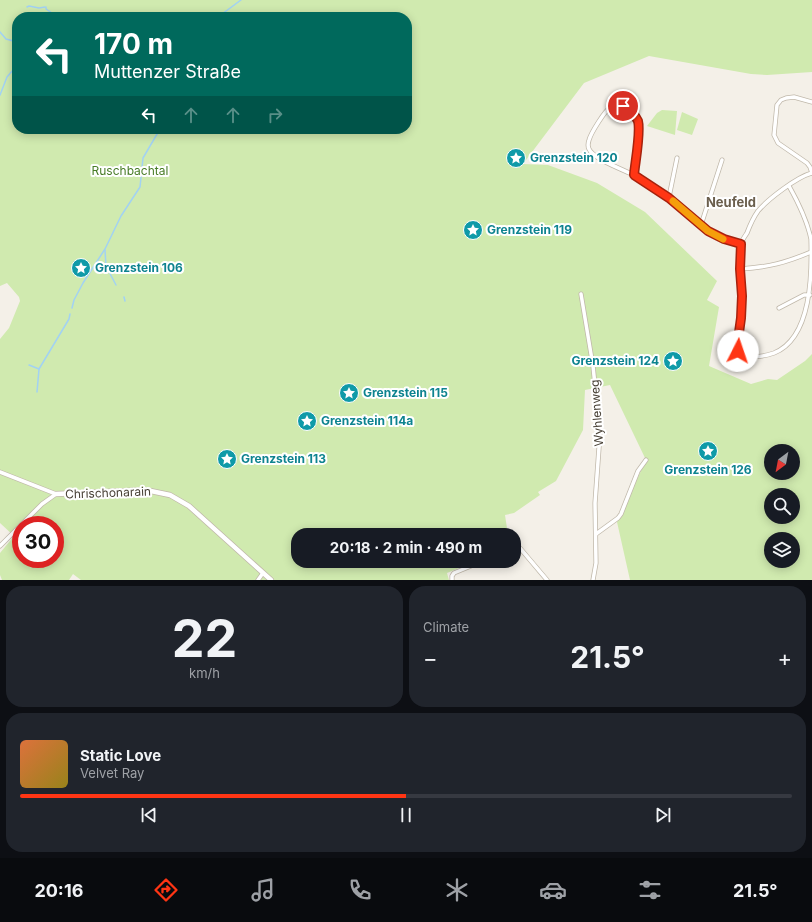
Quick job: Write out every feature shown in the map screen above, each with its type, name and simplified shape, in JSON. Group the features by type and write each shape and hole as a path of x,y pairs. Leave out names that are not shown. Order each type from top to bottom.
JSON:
{"street":[{"path":"789,186 801,209 811,238 812,279 810,295 803,322 795,337 789,344 781,350 766,356 745,356 740,353 737,347 742,296 740,269 741,244 758,211 772,198 789,186 804,176 812,173 807,163 778,143 774,135 777,105 781,100 794,97 812,102"},
{"path":"634,175 639,127 638,122 630,110 623,106 616,105 610,107 606,111 589,140 588,149 592,154 607,163 634,175 669,198 716,236 741,244"},
{"path":"669,198 677,158"},
{"path":"701,225 722,160"},
{"path":"740,269 765,267 786,262 811,252"},
{"name":"Wyhlenweg","path":"581,294 593,366 600,434 595,503 596,569 593,580"},
{"path":"778,308 804,295 810,295"},
{"path":"596,534 618,518 621,514 638,471 646,460"},
{"path":"0,472 56,494"},
{"name":"Chrischonarain","path":"30,516 42,504 56,494 146,490 170,495 189,506 271,580"},
{"name":"Chrischonarain","path":"0,546 12,534"},
{"path":"521,549 547,580"},
{"path":"452,580 454,573 466,568"},
{"path":"258,580 263,573"}],"green space":[{"name":"Ruschbachtal","path":"0,0 812,0 812,72 767,75 751,74 649,56 584,83 523,164 548,165 597,183 645,212 717,281 707,300 719,307 709,366 751,384 768,379 777,380 805,361 812,354 812,580 630,580 617,522 646,460 610,385 585,390 583,430 556,481 538,492 540,495 514,513 505,515 507,528 291,528 291,568 459,568 447,573 449,580 81,580 73,574 69,580 2,580 0,575 0,553 12,538 12,568 64,568 64,516 12,516 12,534 0,523 0,339 9,328 20,301 19,297 7,283 0,286"},
{"path":"662,110 677,111 675,135 647,126 657,113"},
{"path":"682,112 698,119 692,135 677,130"}],"waterway":[{"path":"225,12 241,0"},
{"path":"27,7 45,7"},
{"path":"46,7 46,9 50,12"},
{"path":"0,32 6,39 12,41"},
{"path":"0,95 7,77 12,71"},
{"path":"72,308 74,300 83,283 105,249 121,216 140,187 143,158 157,134"},
{"path":"105,250 106,266 116,285"},
{"path":"124,297 125,301"},
{"path":"37,392 39,369 69,319 70,314"},
{"path":"29,365 39,369"}],"slow traffic":[{"path":"673,201 708,231 723,239"}],"place":[{"name":"Grenzstein 120","path":"516,158"},
{"name":"Grenzstein 119","path":"473,230"},
{"name":"Grenzstein 106","path":"81,268"},
{"name":"Grenzstein 124","path":"673,361"},
{"name":"Grenzstein 115","path":"349,393"},
{"name":"Grenzstein 114a","path":"307,421"},
{"name":"Grenzstein 126","path":"708,451"},
{"name":"Grenzstein 113","path":"227,459"}],"district":[{"name":"Neufeld","path":"731,202"}],"route":[{"path":"623,106 635,115 639,127 634,175 669,198 708,231 716,236 741,244 740,269 742,296 737,347 738,351"}]}
